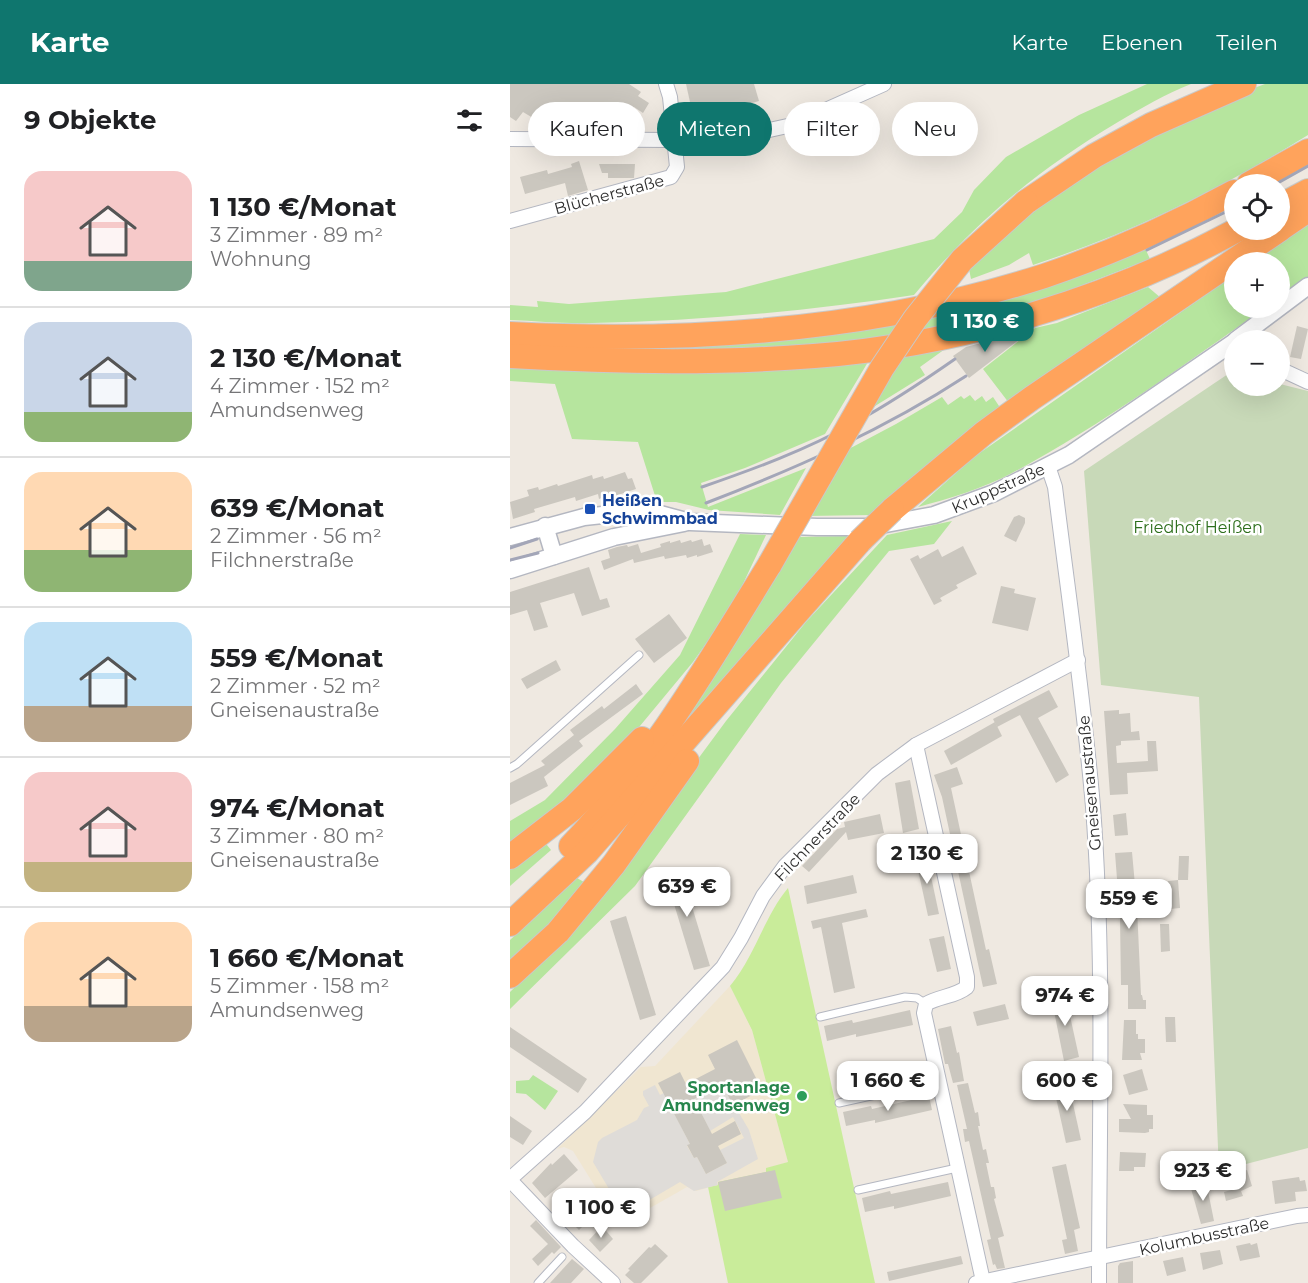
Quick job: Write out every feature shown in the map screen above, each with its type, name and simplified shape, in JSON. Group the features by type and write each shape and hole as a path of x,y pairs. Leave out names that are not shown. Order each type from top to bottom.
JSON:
{"highway":[{"path":"510,906 574,843 635,771 701,675 771,564 882,368 915,319 962,260 1026,202 1103,150 1150,125 1244,84"},
{"path":"1267,174 1308,151"},
{"path":"1290,201 1308,191"},
{"path":"510,334 620,336 755,330 866,317 931,305 1044,275 1092,258 1161,229 1224,197"},
{"path":"1290,222 1308,210"},
{"path":"510,356 689,361 815,356 912,343 992,325 1084,298 1153,272 1224,236"},
{"path":"510,924 587,852 860,541 892,510 984,433 1032,398 1263,240"},
{"path":"510,976 558,932 614,864 768,646"},
{"path":"510,857 572,809 623,760 701,675"}],"street":[{"name":"Blücherstraße","path":"666,84 670,102"},
{"path":"772,129 792,125 884,84"},
{"path":"510,139 657,140"},
{"name":"Blücherstraße","path":"510,221 671,177 677,167 676,156"},
{"name":"Kruppstraße","path":"1251,330 1308,286"},
{"name":"Kruppstraße","path":"510,537 584,517 621,513 660,514 690,522 817,527 895,523 956,508 994,493 1079,449 1224,350"},
{"path":"1290,374 1308,382"},
{"name":"Gneisenaustraße","path":"1048,466 1055,487 1078,660 1093,807 1101,968 1099,1283"},
{"name":"Kruppstraße","path":"510,570 614,537 690,522"},
{"path":"545,526 554,556"},
{"name":"Filchnerstraße","path":"510,1180 585,1112 723,967 763,896 785,866 877,774 916,745 1078,660"},
{"path":"916,745 967,976 967,987 960,993 936,998 926,1004 924,1013 979,1282"},
{"path":"510,1180 573,1246 613,1283"},
{"name":"Kolumbusstraße","path":"979,1282 1308,1215"}],"lane":[{"path":"510,768 639,655"},
{"path":"820,1017 905,998 917,998 926,1004"},
{"path":"839,1103 939,1081"},
{"path":"858,1190 957,1168"},
{"path":"538,1283 562,1257"}],"shaded area":[{"path":"730,986 752,1030 788,1162 766,1169 767,1172 696,1191 687,1187 627,1221 604,1201 573,1151 564,1147 557,1149 641,1067 655,1066"},
{"path":"722,1084 749,1130 758,1159 717,1182 718,1185 694,1191 680,1182 641,1205 620,1204 593,1162 598,1142 637,1120 644,1108 649,1106 643,1091 655,1085 660,1095 664,1093 690,1144 687,1146 694,1158 697,1157 706,1174 727,1163 720,1150 744,1138 733,1117 710,1131 694,1099"}],"green space":[{"path":"1147,84 1191,84 1118,122 1060,159 1008,199 984,221 937,268 914,295 834,306 673,320 561,323 510,320 510,305 538,307 537,301 569,304 726,292 934,239 962,212 974,190 1006,157 1079,115"},
{"path":"1265,84 1308,84 1308,135 1242,174 1224,174 1224,183 1209,191 1105,239 1033,265 1029,253 1009,265 971,279 969,269 1037,206 1126,144 1227,98"},
{"path":"1308,225 1308,277 1290,290 1290,252 1267,252 1285,240 1290,240 1290,237"},
{"path":"1144,246 1150,259 1054,296 975,318 972,304"},
{"path":"1224,282 1224,318 1251,318 1233,330 1224,330 1224,336 1141,394 1045,455 990,484 918,507 974,457"},
{"path":"1148,287 1161,298 1009,403 983,369 1035,328 1057,323"},
{"path":"962,306 966,321 846,342 724,351 596,349"},
{"path":"945,349 920,367 925,375 867,411 901,357"},
{"path":"868,362 825,434 745,468 701,483 708,507 806,468 780,515 709,510 676,502 657,502 638,442 572,439 555,384 510,381 510,367 625,373 730,372"},
{"name":"Friedhof Heißen","path":"1224,377 1224,396 1290,396 1290,386 1308,391 1308,1148 1219,1171 1199,697 1101,685 1084,471"},
{"path":"970,395 975,401 982,396 986,402 993,397 1001,409 872,515 807,516 845,451 942,397 948,405 961,396 964,399"},
{"path":"952,521 934,544 889,551 781,683 635,886 510,1009 510,992 568,935 726,721 806,622 887,535"},
{"path":"740,534 766,535 733,605 693,662 630,738 562,804 510,845 510,821 545,800 615,729 680,655"},
{"path":"849,536 678,738 672,735 797,537"},
{"path":"542,839 551,850 510,886 510,864"},
{"path":"577,878 589,885 510,969 510,940"},
{"name":"Sportanlage Amundsenweg","path":"788,888 875,1283 728,1283 708,1187 718,1185 718,1182 766,1172 766,1168 788,1162 752,1030 730,986 746,962 772,911"},
{"path":"533,1075 558,1091 545,1110 526,1094 516,1093 516,1081 529,1080"}],"building":[{"path":"510,84 629,84 641,92 638,96 649,103 645,110 645,102 528,102 528,115 523,112 516,121 510,117"},
{"path":"686,84 754,84 759,101 756,102 690,102"},
{"path":"579,161 588,190 568,196 565,183 525,194 520,177 547,170 548,174 572,167 571,164"},
{"path":"599,164 635,164 634,178 608,178 608,173 602,173"},
{"path":"1297,326 1308,329 1301,359 1290,357"},
{"path":"1033,329 969,378 953,356 966,347"},
{"path":"625,472 628,479 632,478 636,489 609,498 609,495 599,499 598,494 576,501 575,497 534,509 535,512 513,519 510,502 529,496 527,490 538,487 539,490 557,484 558,486 592,475 593,479 603,476 604,479"},
{"path":"1019,515 1025,518 1025,523 1016,542 1004,536 1014,517"},
{"path":"702,539 704,546 710,544 713,552 687,558 686,555 665,559 664,556 634,563 633,559 604,570 601,561 610,558 608,550 617,547 638,544 641,553 661,547 660,544 670,541 670,543 680,540 681,543"},
{"path":"963,546 977,574 956,585 958,588 940,598 942,601 934,605 910,559 918,555 920,559 938,549 942,557"},
{"path":"589,567 600,600 607,598 610,607 582,616 574,593 540,603 548,627 534,631 527,610 510,615 510,592"},
{"path":"1001,586 1015,589 1014,593 1036,598 1028,631 992,623"},
{"path":"669,614 687,638 654,663 635,639"},
{"path":"556,660 561,670 527,689 521,679"},
{"path":"636,684 643,694 579,741 583,746 544,777 548,786 510,805 510,783 545,765 541,761 574,735 570,730 602,706 604,709"},
{"path":"1049,690 1058,707 1038,718 1069,775 1056,783 1020,715 997,727 993,719"},
{"path":"1119,710 1119,714 1130,713 1131,732 1139,731 1140,740 1121,741 1121,745 1116,746 1117,763 1148,761 1147,741 1156,741 1158,771 1127,773 1128,794 1110,795 1104,711"},
{"path":"995,722 1002,736 951,765 944,751"},
{"path":"957,767 963,784 951,788 986,950 989,949 997,984 983,987 942,797 934,775"},
{"path":"910,780 919,829 903,833 895,783"},
{"path":"1126,813 1128,835 1115,836 1113,815"},
{"path":"880,814 884,833 848,840 846,832 809,872 802,866 837,829 845,827 844,822"},
{"path":"1132,852 1141,995 1143,1000 1146,1000 1146,1009 1128,1009 1128,985 1121,985 1120,918 1115,853"},
{"path":"926,853 939,914 928,916 915,856"},
{"path":"1179,856 1189,856 1188,880 1178,880"},
{"path":"680,867 710,966 694,970 664,871"},
{"path":"853,875 857,893 807,904 804,886"},
{"path":"1178,880 1180,908 1170,909 1168,881"},
{"path":"866,909 868,917 842,923 855,988 834,993 821,927 813,929 811,921"},
{"path":"626,916 656,1015 640,1020 610,921"},
{"path":"1160,924 1169,924 1170,951 1161,952"},
{"path":"944,936 951,969 937,972 929,939"},
{"path":"1065,993 1079,1057 1064,1061 1051,996"},
{"path":"1005,1004 1009,1019 977,1026 973,1012"},
{"path":"910,1010 913,1025 827,1041 824,1026 852,1020 853,1023"},
{"path":"1165,1017 1175,1017 1176,1042 1166,1042"},
{"path":"1124,1020 1136,1020 1138,1039 1145,1039 1145,1053 1140,1053 1142,1060 1122,1060"},
{"path":"951,1026 957,1053 959,1052 964,1081 953,1083 948,1064 945,1064 938,1029"},
{"path":"510,1027 587,1079 578,1093 510,1047"},
{"path":"737,1040 762,1090 733,1105 722,1084 694,1099 712,1134 735,1121 741,1134 718,1146 727,1163 706,1174 687,1145 690,1144 658,1083 680,1072 686,1084 715,1069 708,1055"},
{"path":"1142,1069 1148,1090 1129,1095 1123,1075"},
{"path":"1068,1081 1081,1140 1066,1143 1053,1084"},
{"path":"968,1083 975,1113 978,1112 980,1126 978,1126 983,1150 986,1149 989,1163 986,1163 991,1187 994,1187 996,1198 994,1199 1004,1236 998,1238 1005,1268 997,1269 995,1264 993,1265 987,1240 991,1239 969,1141 965,1142 963,1129 967,1129 957,1085"},
{"path":"929,1096 932,1110 875,1123 875,1120 846,1126 843,1112 871,1106 872,1109"},
{"path":"1123,1104 1147,1105 1147,1115 1153,1115 1153,1129 1145,1133 1119,1132 1119,1119 1131,1119"},
{"path":"510,1116 532,1131 523,1145 510,1137"},
{"path":"1120,1152 1146,1153 1145,1167 1134,1167 1134,1171 1119,1171"},
{"path":"564,1154 578,1170 545,1198 532,1183 551,1163 552,1165"},
{"path":"1066,1164 1080,1228 1074,1230 1078,1251 1065,1254 1062,1240 1067,1239 1052,1167"},
{"path":"775,1170 782,1198 725,1211 718,1182"},
{"path":"1247,1170 1252,1186 1241,1191 1243,1196 1226,1201 1224,1192 1238,1188 1235,1173"},
{"path":"1299,1177 1300,1181 1305,1180 1307,1191 1295,1192 1296,1201 1275,1204 1272,1181"},
{"path":"1206,1181 1214,1221 1201,1224 1190,1185"},
{"path":"948,1182 951,1196 894,1209 894,1206 865,1212 862,1198"},
{"path":"581,1209 591,1218 579,1230 570,1221"},
{"path":"536,1220 561,1247 554,1254 552,1252 538,1266 532,1259 548,1244 530,1226"},
{"path":"602,1226 613,1239 600,1252 589,1240"},
{"path":"1250,1243 1251,1245 1257,1243 1260,1257 1240,1261 1236,1246"},
{"path":"655,1244 668,1256 641,1283 634,1283 625,1275 630,1270 628,1269 649,1247"},
{"path":"1220,1250 1223,1264 1203,1270 1200,1253"},
{"path":"961,1256 963,1264 889,1281 887,1272"},
{"path":"1183,1257 1186,1271 1167,1276 1163,1261"},
{"path":"572,1259 584,1269 571,1283 550,1283"},
{"path":"1133,1261 1133,1283 1118,1283 1120,1263"}],"railway":[{"path":"1290,176 1308,166"},
{"path":"1147,250 1224,213"},
{"path":"702,487 780,458 836,433 893,400 955,359"},
{"path":"706,503 840,446 904,413 966,376"},
{"path":"510,548 537,539"},
{"path":"510,560 538,553"}],"place":[{"name":"Heißen Schwimmbad","path":"590,509"},
{"name":"Sportanlage Amundsenweg","path":"802,1096"}]}
